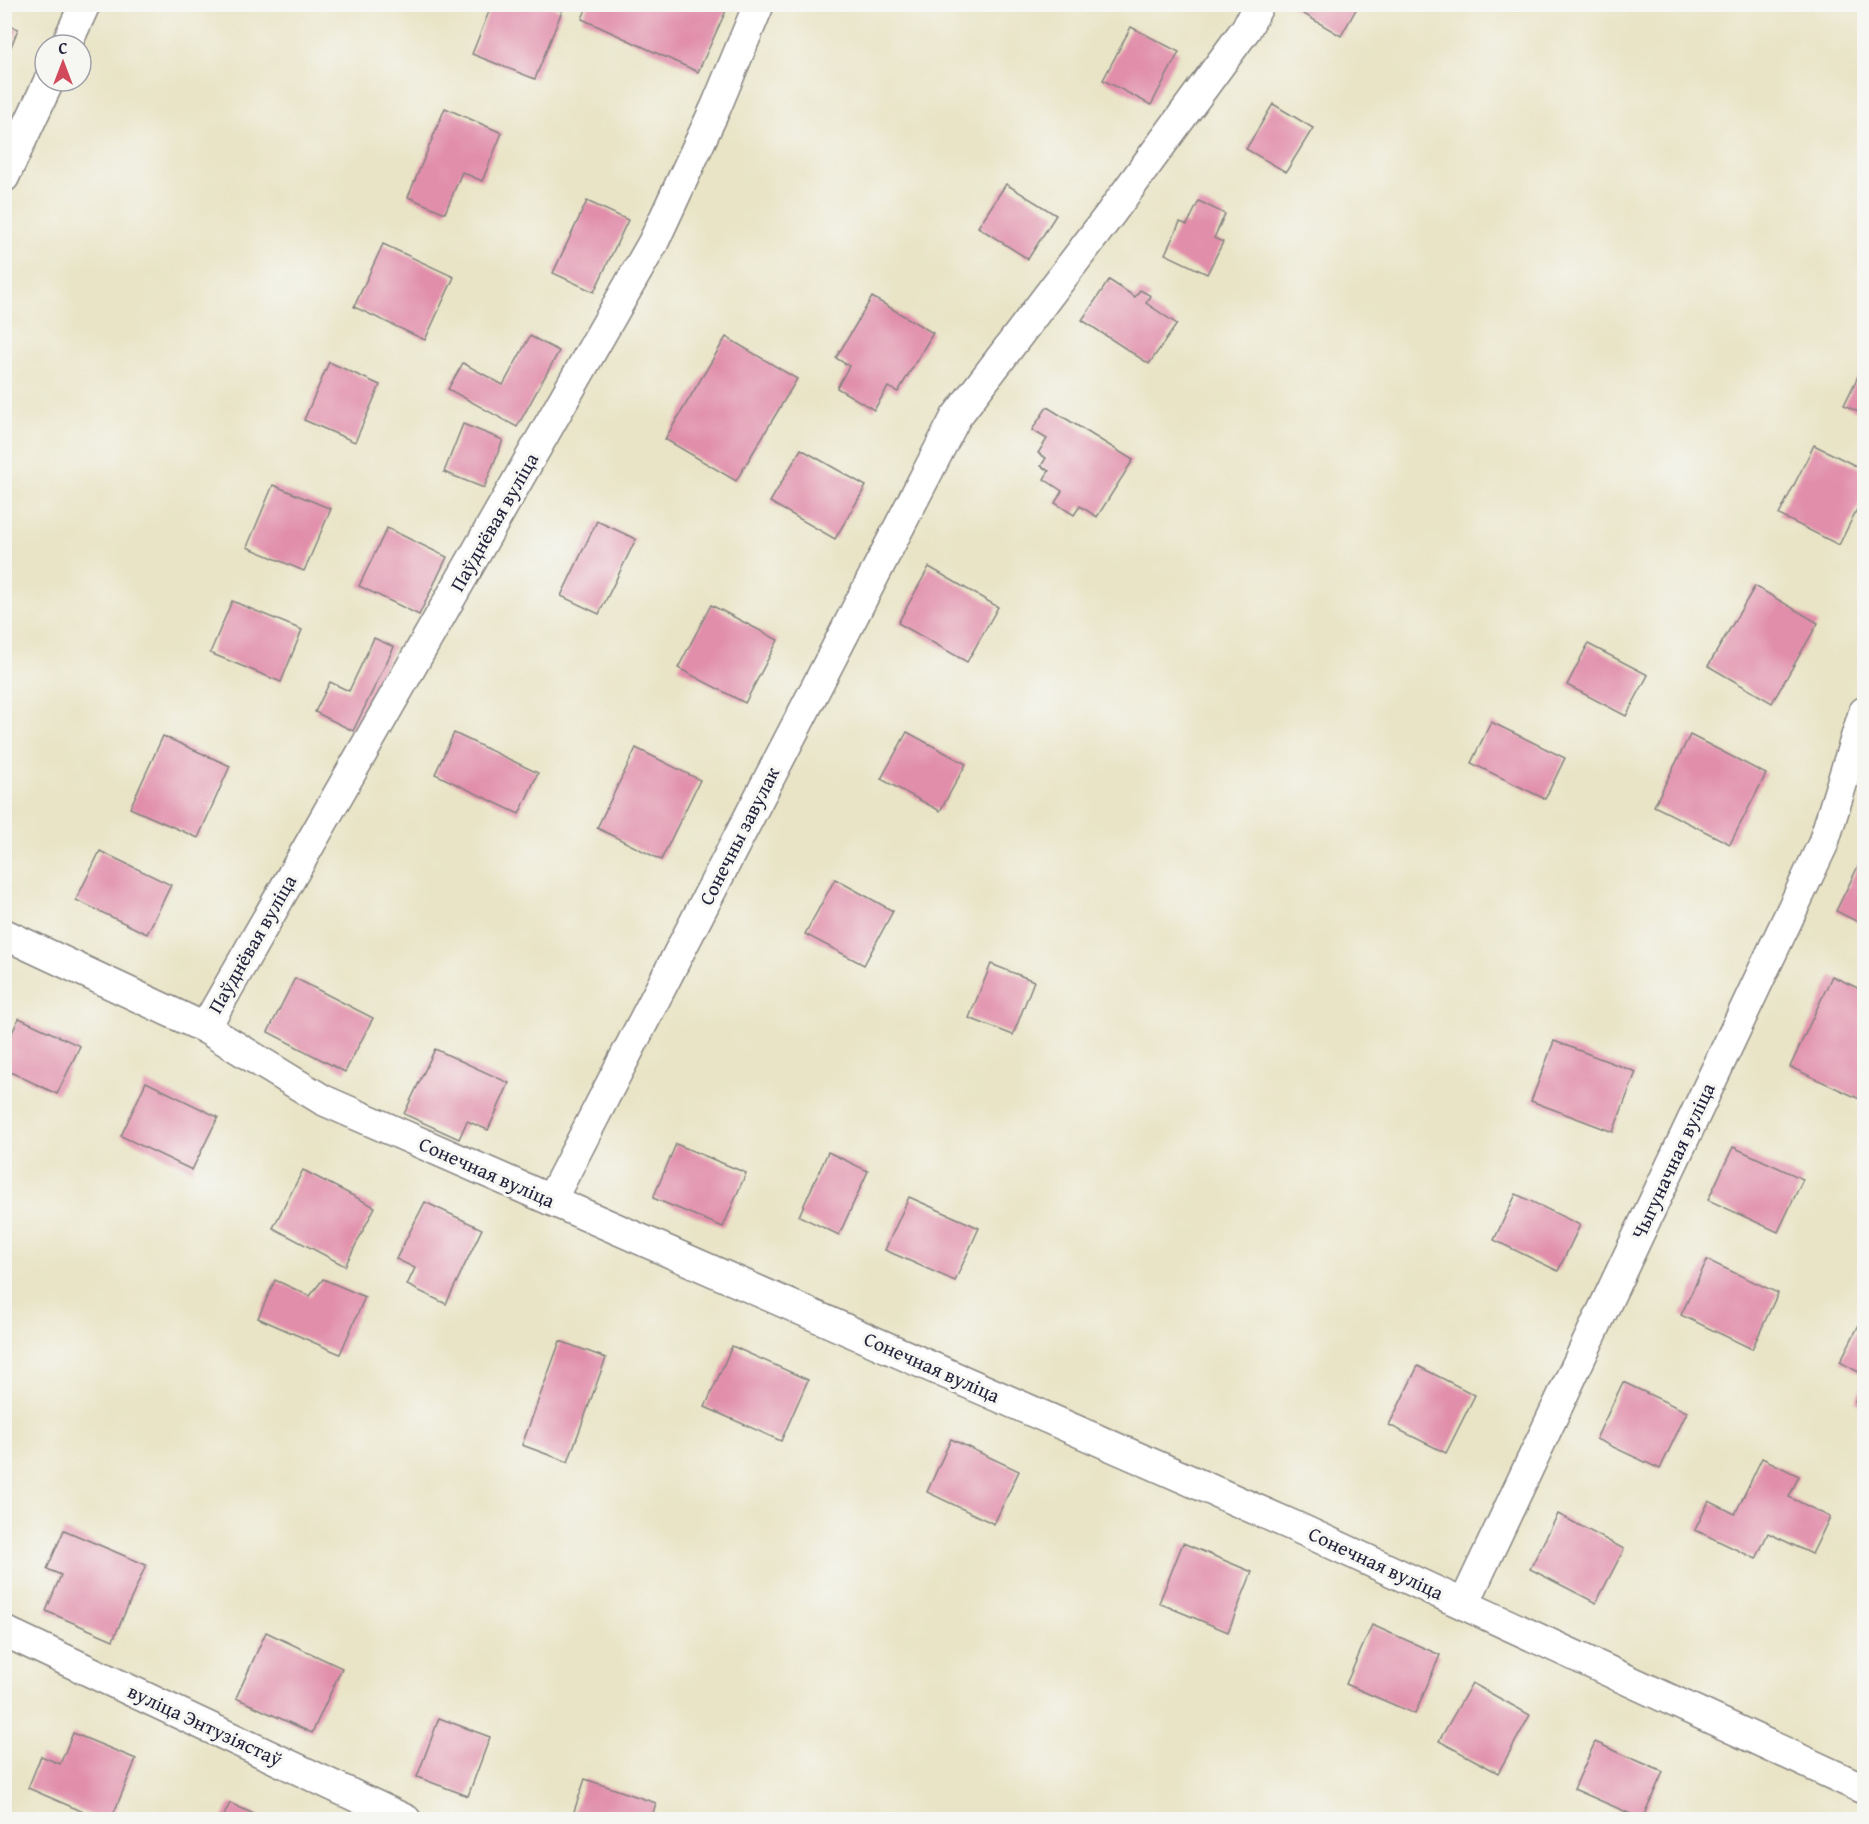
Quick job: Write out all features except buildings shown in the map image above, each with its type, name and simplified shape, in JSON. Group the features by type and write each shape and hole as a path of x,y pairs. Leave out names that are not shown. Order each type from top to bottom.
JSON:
{"street":[{"path":"72,33 85,4"},
{"name":"Паўднёвая вуліца","path":"204,1028 653,243 716,107 759,4"},
{"name":"Сонечны завулак","path":"551,1200 956,417 1112,213 1246,29 1259,4"},
{"path":"4,177 43,93"},
{"name":"Чыгуначная вуліца","path":"1464,1604 1823,844 1864,712"},
{"name":"Сонечная вуліца","path":"4,934 204,1028 323,1100 1296,1527 1864,1789"},
{"name":"вуліца Энтузіястаў","path":"4,1631 406,1820"}]}
